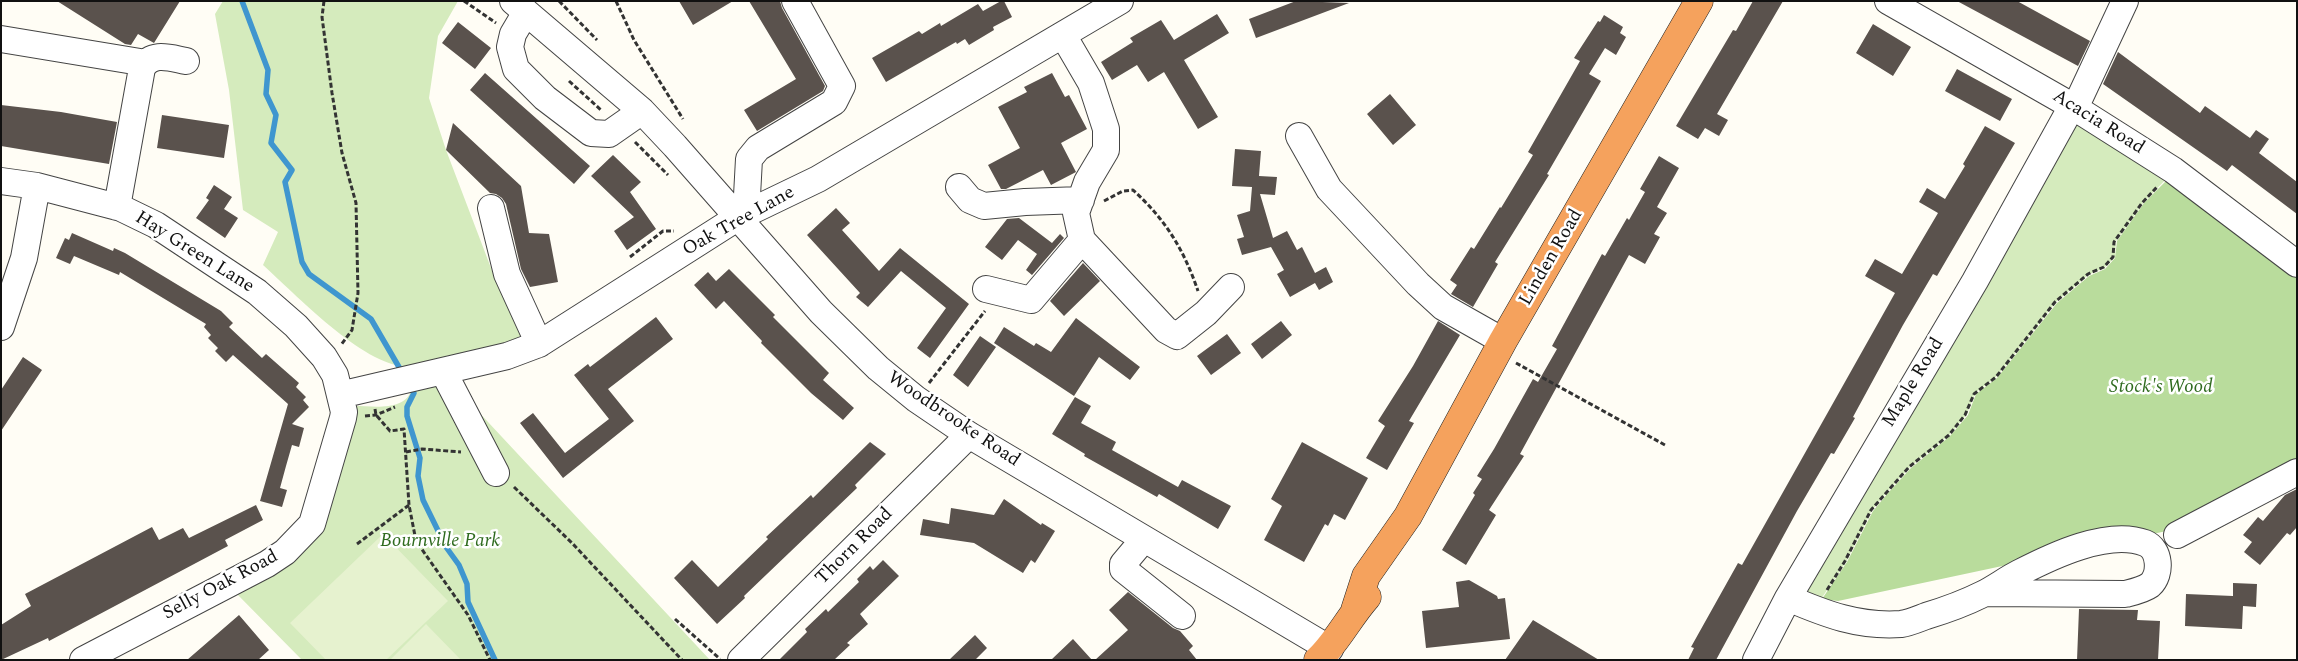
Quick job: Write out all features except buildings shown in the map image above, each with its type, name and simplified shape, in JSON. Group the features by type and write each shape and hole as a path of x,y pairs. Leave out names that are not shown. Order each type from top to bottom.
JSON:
{"highway":[{"name":"Linden Road","path":"1324,654 1355,610 1381,582 1408,516 1501,347 1699,1"}],"street":[{"path":"741,216 750,159 758,148 834,102 842,86 795,1"},
{"name":"Oak Tree Lane","path":"340,394 507,356 539,344 741,216 818,179 1120,1"},
{"name":"Acacia Road","path":"1888,1 2073,107 2173,170 2297,264"},
{"name":"Maple Road","path":"1756,660 1788,598 1975,281 2073,107 2125,1"},
{"name":"Woodbrooke Road","path":"642,111 609,134 590,133 545,98 516,69 510,47 520,7 642,111 741,216 821,312 878,368 916,399 969,435 1144,539 1324,654"},
{"path":"1063,35 1091,83 1106,129 1106,150 1087,182 1079,207 1082,240 1166,330 1178,336 1206,313 1231,287"},
{"path":"1,39 146,63"},
{"path":"117,207 142,68 151,58 159,56 186,61"},
{"path":"1299,136 1329,189 1418,284 1444,307 1501,347"},
{"name":"Hay Green Lane","path":"1,181 37,186 117,207 156,225 258,292 296,326 324,358 335,375 340,394"},
{"path":"1,327 24,258 37,186"},
{"path":"959,187 970,200 984,206 1025,202 1079,207"},
{"path":"491,208 507,274 539,344"},
{"path":"993,291 1031,300 1082,240"},
{"path":"443,371 495,471"},
{"name":"Selly Oak Road","path":"84,660 267,564 285,552 301,536 312,524 343,418 340,394"},
{"name":"Thorn Road","path":"741,660 969,435"},
{"path":"2177,535 2297,472"},
{"path":"1144,539 1123,564 1123,569 1182,616"},
{"path":"1788,598 1819,611 1865,624 1903,624 1949,609 1985,593 2018,573 2060,554 2102,540 2136,539 2150,544 2155,552 2158,564 2156,576 2150,585 2125,594 1985,593"}],"path":[{"path":"324,1 322,17 332,93 342,153 356,203 358,293 352,330 343,344"},
{"path":"616,1 634,40 683,119"},
{"path":"1819,611 1831,581 1845,561 1871,510 1909,467 1949,435 1965,415 1974,394 1996,377 2055,302 2088,274 2104,267 2113,257 2114,242 2127,222 2173,170"},
{"path":"1079,207 1123,191 1133,190 1164,221 1180,248 1206,313"},
{"path":"916,399 993,291"},
{"path":"1501,347 1665,445"},
{"path":"490,660 468,615 416,541 410,505 406,452 422,449 459,452 495,471 572,543 682,660"},
{"path":"357,544 410,505"},
{"path":"675,619 720,660"}],"green space":[{"path":"223,1 458,1 438,36 429,98 446,150 499,289 526,336 499,347 405,366 388,363 370,354 330,326 263,265 278,232 243,210 229,90 215,14"},
{"path":"2079,117 2171,174 2143,203 2116,241 2115,257 2104,268 2088,275 2056,302 1996,377 1975,393 1967,414 1949,435 1910,467 1872,510 1846,562 1821,599 1790,595"},
{"name":"Stock's Wood","path":"2172,175 2297,272 2297,464 2176,529 1838,601 1822,599 1847,562 1873,511 1911,468 1950,436 1968,415 1976,394 1997,378 2057,303 2089,276 2105,269 2115,258 2117,241 2144,203"},
{"name":"Bournville Park","path":"445,384 474,407 710,660 302,660 235,592 292,558 355,406 388,406 403,401 409,396 412,388"},
{"path":"383,534 448,601 386,660 326,660 290,623"},
{"path":"426,624 461,660 390,660"}],"waterway":[{"path":"242,1 268,70 266,94 276,115 271,143 292,170 285,182 302,262 309,274 371,319 403,374"},
{"path":"410,386 414,393 407,407 407,416 420,458 418,476 423,500 446,547 459,565 467,584 468,602 495,660"}]}
